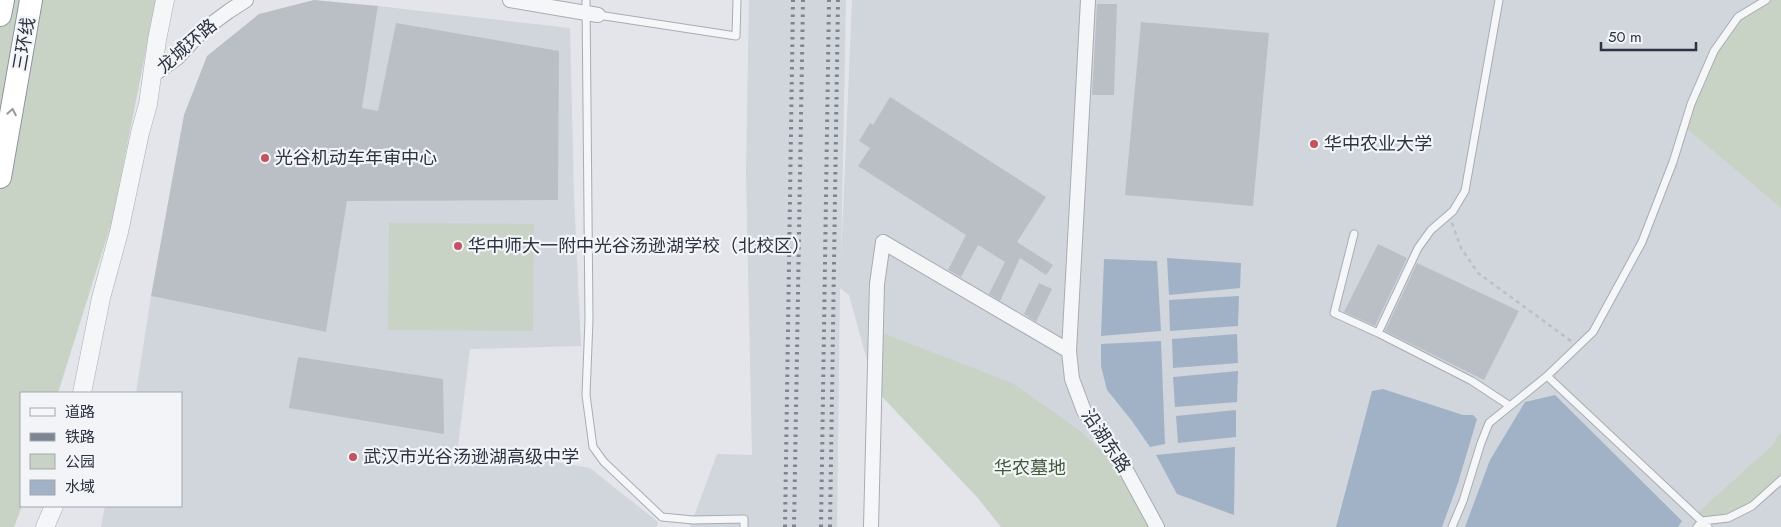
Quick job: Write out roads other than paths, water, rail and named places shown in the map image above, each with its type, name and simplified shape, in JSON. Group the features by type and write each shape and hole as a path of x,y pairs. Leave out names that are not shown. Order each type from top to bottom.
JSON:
{"highway":[{"name":"三环线","path":"0,15 3,0"},
{"name":"三环线","path":"0,177 32,0"}],"street":[{"path":"82,392 101,298 129,192 153,75 157,40 165,0"},
{"name":"龙城环路","path":"153,75 177,58 202,31 246,0"},
{"path":"510,0 590,9"},
{"name":"沿湖东路","path":"1088,0 1068,351 1072,379 1084,411 1120,459 1157,527"},
{"path":"871,527 877,284 883,242 1068,351"},
{"path":"45,527 54,507"}],"lane":[{"path":"737,0 736,36 590,9 589,320 586,396 593,447 604,462 662,517 693,520 744,519 744,527"},
{"path":"1378,333 1418,248 1431,230 1453,211 1465,191 1499,0"},
{"path":"1452,527 1480,443 1489,423 1548,376 1593,332 1642,242 1673,162 1691,104 1714,51 1738,17 1766,0"},
{"path":"1354,234 1334,313 1378,333 1472,381 1510,406"},
{"path":"1548,376 1700,524 1708,527"},
{"path":"1700,524 1728,518 1752,506 1781,480"}],"water":[{"path":"1167,258 1241,263 1240,288 1169,295"},
{"path":"1104,259 1157,261 1161,331 1101,336"},
{"path":"1239,296 1238,326 1170,331 1169,300"},
{"path":"1237,334 1238,363 1173,368 1172,339"},
{"path":"1161,341 1165,444 1150,447 1107,390 1101,366 1101,344"},
{"path":"1238,371 1237,402 1175,407 1173,377"},
{"path":"1383,389 1463,415 1473,415 1477,419 1458,483 1442,527 1336,527 1372,391"},
{"path":"1555,395 1682,521 1678,527 1465,527 1490,460 1525,402"},
{"path":"1236,410 1236,437 1178,443 1176,416"},
{"path":"1235,447 1234,515 1177,494 1156,455"}],"railway":[{"path":"785,527 793,0"},
{"path":"794,527 803,0"},
{"path":"821,527 829,0"},
{"path":"830,527 838,0"}],"place":[{"name":"华中农业大学","path":"1314,144"},
{"name":"光谷机动车年审中心","path":"265,158"},
{"name":"华中师大一附中光谷汤逊湖学校（北校区）","path":"458,246"},
{"name":"武汉市光谷汤逊湖高级中学","path":"353,457"}],"park label":[{"name":"华农墓地","path":"1030,468"}]}
